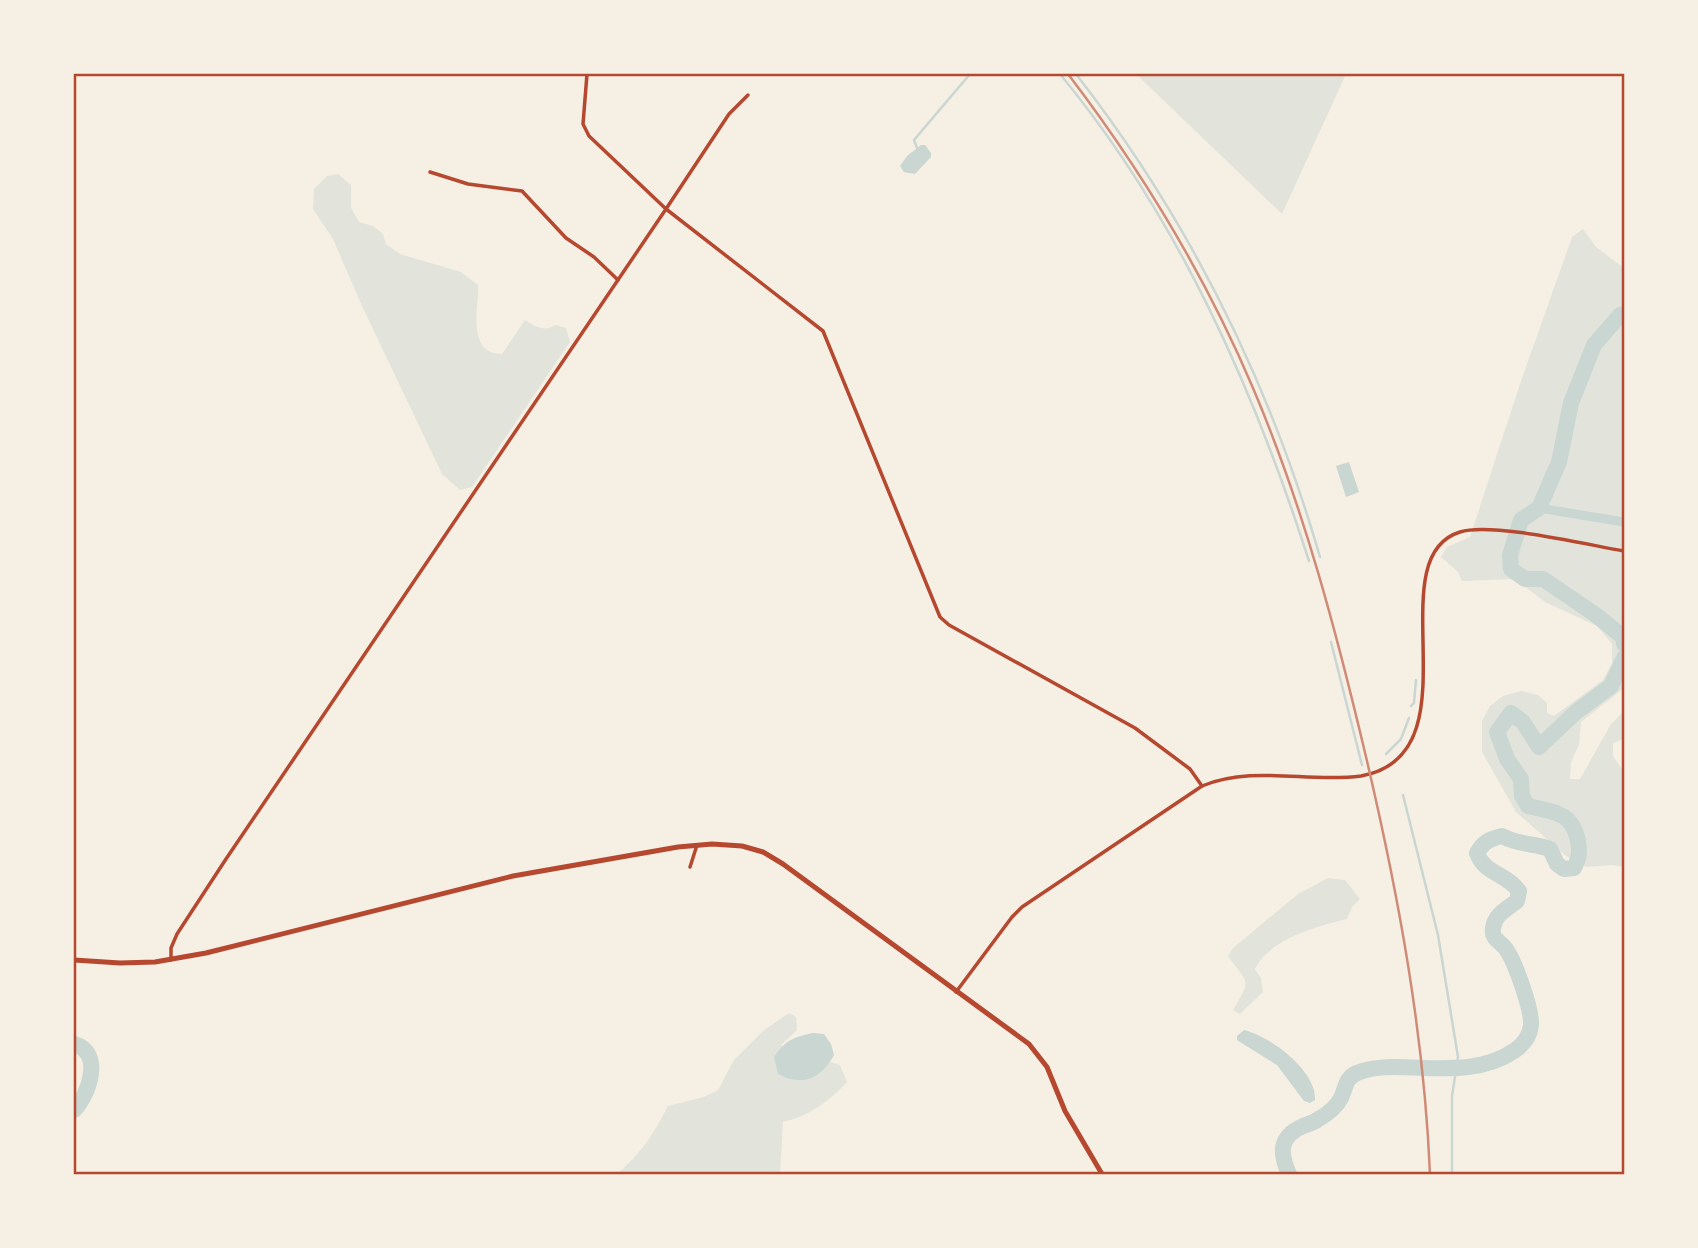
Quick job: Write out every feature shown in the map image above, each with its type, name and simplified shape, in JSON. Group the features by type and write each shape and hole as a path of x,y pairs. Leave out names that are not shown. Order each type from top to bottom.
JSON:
{"main road":[{"path":"74,960 120,963 171,960 238,946 513,876 697,845 742,846 774,858 1037,1052 1053,1078 1065,1111 1102,1174"}],"street":[{"path":"587,74 583,124 589,136 666,209 822,331 940,617 949,625 1135,728 1190,769 1202,786"},
{"path":"171,960 171,948 177,934 218,870 729,114 748,95"},
{"path":"430,172 468,184 522,191 566,238 594,257 618,280"},
{"path":"956,992 1022,907 1202,786 1220,778 1241,775 1361,776 1379,771 1398,759 1413,738 1420,713 1425,576 1430,561 1444,541 1458,532 1472,529 1536,536 1625,551"},
{"path":"690,867 697,845"}],"shaded area":[{"path":"1136,74 1346,74 1282,214"},
{"path":"925,145 931,157 915,174 904,172 900,166 907,156"},
{"path":"338,174 351,185 351,208 359,222 373,226 383,234 386,244 400,254 461,272 478,285 477,328 483,346 491,352 502,354 525,320 540,328 556,325 566,328 570,342 472,487 460,490 442,474 333,239 313,209 314,189 327,176"},
{"path":"1583,229 1596,247 1624,268 1624,688 1581,722 1579,745 1571,762 1570,779 1580,779 1611,724 1624,711 1624,739 1613,743 1613,756 1624,772 1623,867 1586,867 1566,856 1516,812 1482,752 1482,721 1490,706 1503,696 1521,691 1538,695 1547,703 1547,713 1554,716 1603,680 1612,663 1612,644 1597,626 1545,602 1515,579 1462,581 1458,572 1441,557 1447,547 1470,537 1572,237"},
{"path":"1349,462 1359,492 1346,497 1336,466"},
{"path":"1328,878 1345,880 1360,899 1352,907 1347,919 1295,935 1271,950 1255,969 1261,978 1263,992 1240,1014 1233,1010 1243,992 1245,981 1228,956 1233,948 1298,894"},
{"path":"789,1013 796,1017 797,1030 781,1045 818,1074 830,1062 840,1065 847,1082 818,1107 783,1122 780,1174 617,1174 646,1143 668,1106 704,1097 718,1090 734,1060 764,1030"},
{"path":"1244,1030 1266,1039 1290,1056 1308,1078 1314,1089 1315,1100 1310,1103 1304,1101 1277,1065 1237,1040 1237,1036"},
{"path":"813,1033 824,1034 831,1044 834,1055 829,1063 817,1075 803,1080 778,1074 774,1057 778,1051 790,1040"}],"waterway":[{"path":"917,148 914,140 970,74"},
{"path":"1060,74 1140,185 1207,305 1263,431 1309,561"},
{"path":"1076,74 1154,185 1221,304 1276,428 1320,557"},
{"path":"1624,314 1620,315 1594,345 1571,403 1559,462 1539,508 1521,520 1510,555 1511,569 1525,579 1543,579 1596,615 1623,637 1624,644"},
{"path":"1539,508 1624,522"},
{"path":"1331,642 1362,765"},
{"path":"1289,1174 1283,1153 1285,1141 1295,1130 1334,1108 1353,1075 1380,1068 1456,1068 1486,1064 1514,1051 1526,1040 1531,1025 1526,997 1510,955 1493,932 1496,919 1517,901 1519,891 1508,880 1490,870 1477,853 1488,841 1502,836 1550,849 1557,864 1564,869 1574,868 1579,855 1579,845 1575,831 1566,818 1528,806 1522,796 1521,779 1507,759 1497,732 1511,713 1523,722 1539,747 1576,712 1611,686 1624,658"},
{"path":"1411,706 1414,703 1416,680"},
{"path":"1386,754 1401,739 1409,718"},
{"path":"1403,795 1438,935 1458,1057 1452,1096 1452,1174"},
{"path":"74,1044 89,1056 91,1064 89,1085 74,1110"}],"railway":[{"path":"1068,74 1146,186 1214,305 1253,388 1304,525 1344,666 1399,915 1416,1018 1430,1174"}]}
